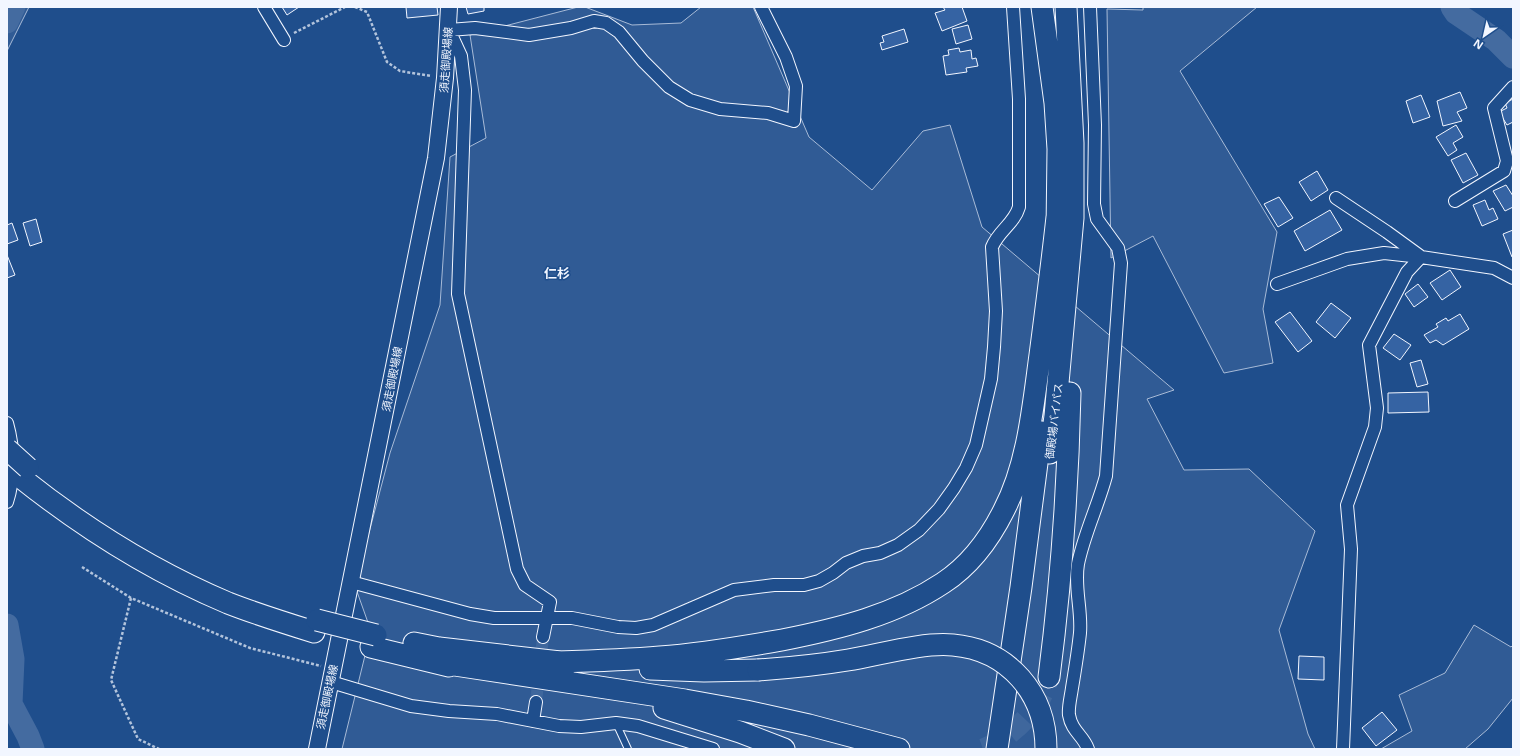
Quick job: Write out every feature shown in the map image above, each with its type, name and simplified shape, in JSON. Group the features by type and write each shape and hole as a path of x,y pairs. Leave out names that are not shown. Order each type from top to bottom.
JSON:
{"highway":[{"path":"1042,7 1063,97"},
{"path":"1063,97 1066,7"},
{"name":"御殿場バイパス","path":"997,749 1021,587 1042,429 1052,320 1073,143 1063,97"},
{"path":"556,662 662,657 735,648 811,634 848,625 888,611 919,598 951,577 968,561 989,537 1005,509 1017,476 1026,446 1033,413 1065,217"},
{"path":"1049,677 1054,640 1069,418 1065,217"},
{"name":"御殿場バイパス","path":"1010,749 1055,416 1065,217"},
{"path":"7,449 18,470 155,554 231,591 316,626 374,641 435,662 473,672 632,699 679,712 740,732 784,749"},
{"path":"374,641 556,662 690,670 758,670 808,666 929,646 952,645 975,649 994,657 1010,668 1023,681 1034,696 1042,717 1046,736 1046,749"},
{"path":"435,662 685,700 746,711 809,725 899,749"}],"main road":[{"name":"須走御殿場線","path":"317,749 436,158 445,78 449,30 449,7"}],"street":[{"path":"264,7 284,40"},
{"path":"543,637 550,602 525,585 517,569 458,294 465,90 461,56 449,30 475,28 529,35 571,28 594,21 606,23 619,32 643,61 669,87 690,100 720,109 768,113 794,121 796,86 786,56 761,7"},
{"path":"351,582 470,614 494,618 572,618 618,627 636,628 652,625 734,590 751,586 804,585 818,581 833,573 846,563 898,545 919,530 939,509 966,468 976,445 991,380 994,347 995,304 992,247 996,238 1017,215 1019,207 1019,99 1014,7"},
{"path":"1088,749 1082,738 1073,729 1069,714 1080,632 1080,610 1076,582 1078,564 1084,540 1106,476 1121,263 1118,248 1097,219 1094,204 1095,125 1090,7"},
{"path":"1455,201 1504,171 1507,161 1494,108 1513,87"},
{"path":"1336,198 1421,256"},
{"path":"1277,284 1346,259 1384,253 1421,256 1494,268 1513,278"},
{"path":"1343,749 1351,549 1347,505 1375,427 1377,408 1369,345 1407,272 1421,256"},
{"path":"7,423 12,441 12,477 7,502"},
{"path":"332,675 411,706 448,711 497,714 559,726 581,727 616,723 638,726 713,749"},
{"path":"533,721 536,702"}],"lane":[{"path":"616,723 628,749"}],"path":[{"path":"284,40 294,33 345,7"},
{"path":"355,7 368,12 387,62 400,72 445,78"},
{"path":"82,567 131,598 250,648 332,675"},
{"path":"131,598 111,680 138,739 159,749"}],"shaded area":[{"path":"7,7 29,7 7,51"},
{"path":"578,7 585,7 632,25 681,23 701,7 753,7 809,137 872,190 923,131 950,125 982,227 1174,390 1147,399 1184,470 1249,469 1315,531 1279,630 1308,734 1315,749 342,749 371,631 355,586 390,453 440,305 450,157 486,138 470,35"},
{"path":"1143,7 1257,7 1180,71 1277,232 1263,309 1273,363 1224,373 1153,236 1111,258 1107,9 1143,10"},
{"path":"1474,625 1511,647 1513,645 1513,698 1488,729 1465,749 1381,749 1412,731 1399,695 1445,673"}],"building":[{"path":"282,7 299,7 287,15"},
{"path":"406,7 437,7 438,15 407,18"},
{"path":"466,7 484,7 484,11 468,14"},
{"path":"943,7 962,7 967,21 942,31 935,13 945,10"},
{"path":"968,25 972,39 956,44 952,29"},
{"path":"904,29 908,42 882,50 880,43 884,42 882,36"},
{"path":"959,48 960,52 971,50 972,59 976,58 978,66 966,68 967,72 946,75 943,56 949,55 948,50"},
{"path":"1460,92 1467,108 1457,112 1462,121 1443,126 1437,101"},
{"path":"1421,95 1430,117 1413,123 1406,101"},
{"path":"1513,99 1513,122 1507,125 1499,112 1507,108 1505,103"},
{"path":"1456,125 1463,137 1453,143 1457,150 1448,156 1436,137"},
{"path":"1466,153 1478,175 1463,183 1451,160"},
{"path":"1317,171 1328,190 1311,201 1299,182"},
{"path":"1506,185 1513,196 1513,207 1505,211 1493,191"},
{"path":"1279,197 1293,218 1278,227 1264,204"},
{"path":"1485,200 1489,210 1493,208 1498,219 1482,226 1473,205"},
{"path":"1330,210 1342,230 1305,251 1294,231"},
{"path":"36,219 42,242 30,246 23,223"},
{"path":"12,223 18,240 7,244 7,225"},
{"path":"1513,230 1513,256 1512,257 1503,234"},
{"path":"7,255 15,275 7,278"},
{"path":"1450,270 1461,287 1442,300 1430,283"},
{"path":"1418,284 1428,297 1414,307 1405,294"},
{"path":"1331,303 1351,318 1335,338 1316,322"},
{"path":"1290,312 1312,341 1298,352 1275,322"},
{"path":"1460,314 1469,329 1443,345 1436,340 1430,343 1424,335 1438,327 1436,324 1446,318 1448,321"},
{"path":"1394,334 1411,345 1400,360 1383,348"},
{"path":"1421,360 1428,384 1417,387 1410,363"},
{"path":"1428,392 1429,412 1388,413 1388,393"},
{"path":"1299,656 1324,657 1324,680 1298,679"},
{"path":"1382,712 1397,730 1376,746 1362,728"}],"waterway":[{"path":"7,22 14,7"},
{"path":"1452,7 1456,13 1496,40 1513,57"},
{"path":"7,625 13,659 11,704 28,736 33,749"}],"tunnel":[{"path":"536,702 543,637"},
{"path":"983,749 1009,734 1025,719 1038,703 1049,677"}],"district":[{"name":"仁杉","path":"557,273"}]}
